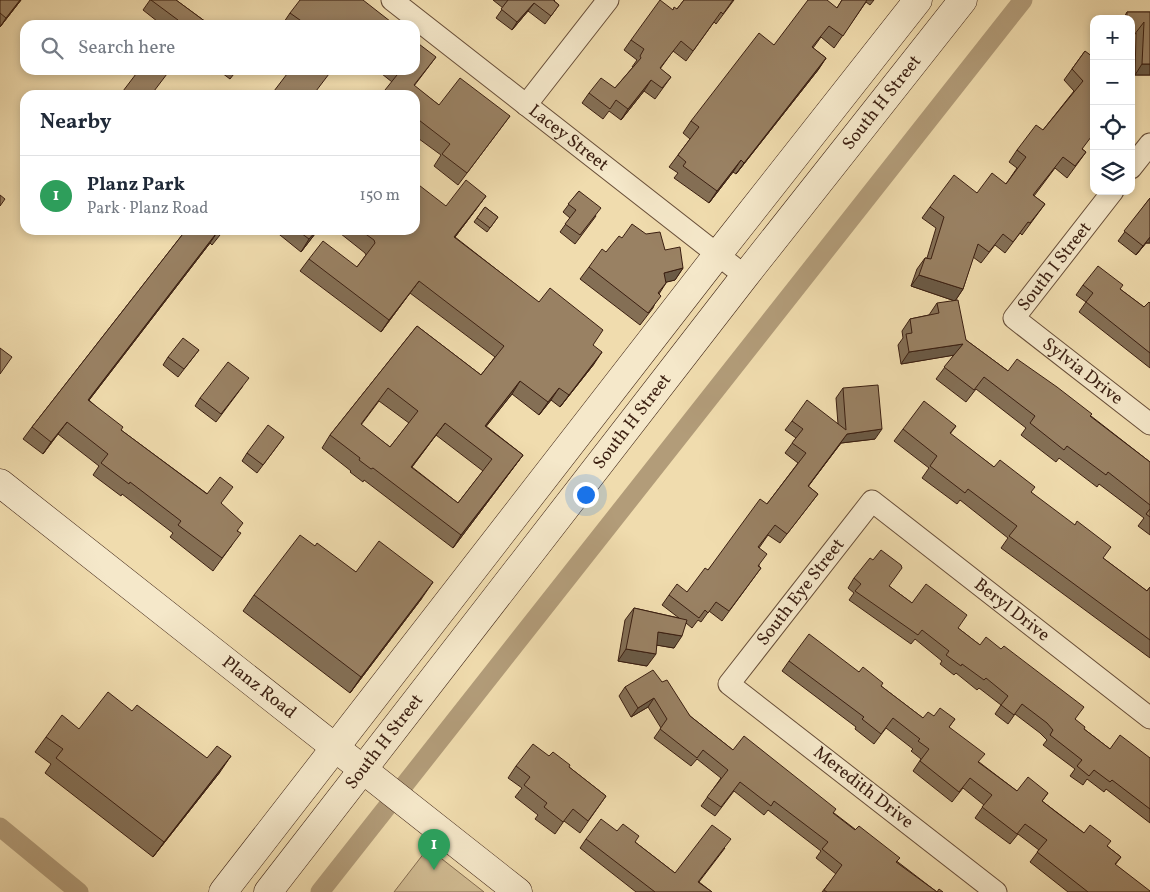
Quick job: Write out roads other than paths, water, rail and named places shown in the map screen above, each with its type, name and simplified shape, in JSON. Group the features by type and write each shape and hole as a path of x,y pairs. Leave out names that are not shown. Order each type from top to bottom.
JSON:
{"street":[{"name":"Lacey Street","path":"392,0 418,20"},
{"path":"526,105 608,0"},
{"name":"South H Street","path":"223,892 718,254 918,0"},
{"name":"South H Street","path":"268,892 745,276 963,0"},
{"name":"Lacey Street","path":"420,22 745,276"},
{"path":"1135,163 1150,144"},
{"name":"South I Street","path":"1014,318 1111,195"},
{"name":"Sylvia Drive","path":"1014,318 1150,424"},
{"name":"Planz Road","path":"0,484 419,816 518,892"},
{"name":"South Eye Street","path":"729,684 872,501"},
{"name":"Beryl Drive","path":"872,501 1150,718"},
{"name":"Meredith Drive","path":"729,684 996,892"}],"waterway":[{"path":"320,892 1023,0"},
{"path":"0,827 79,892"}],"place":[{"name":"Planz Park","path":"434,870"}]}
